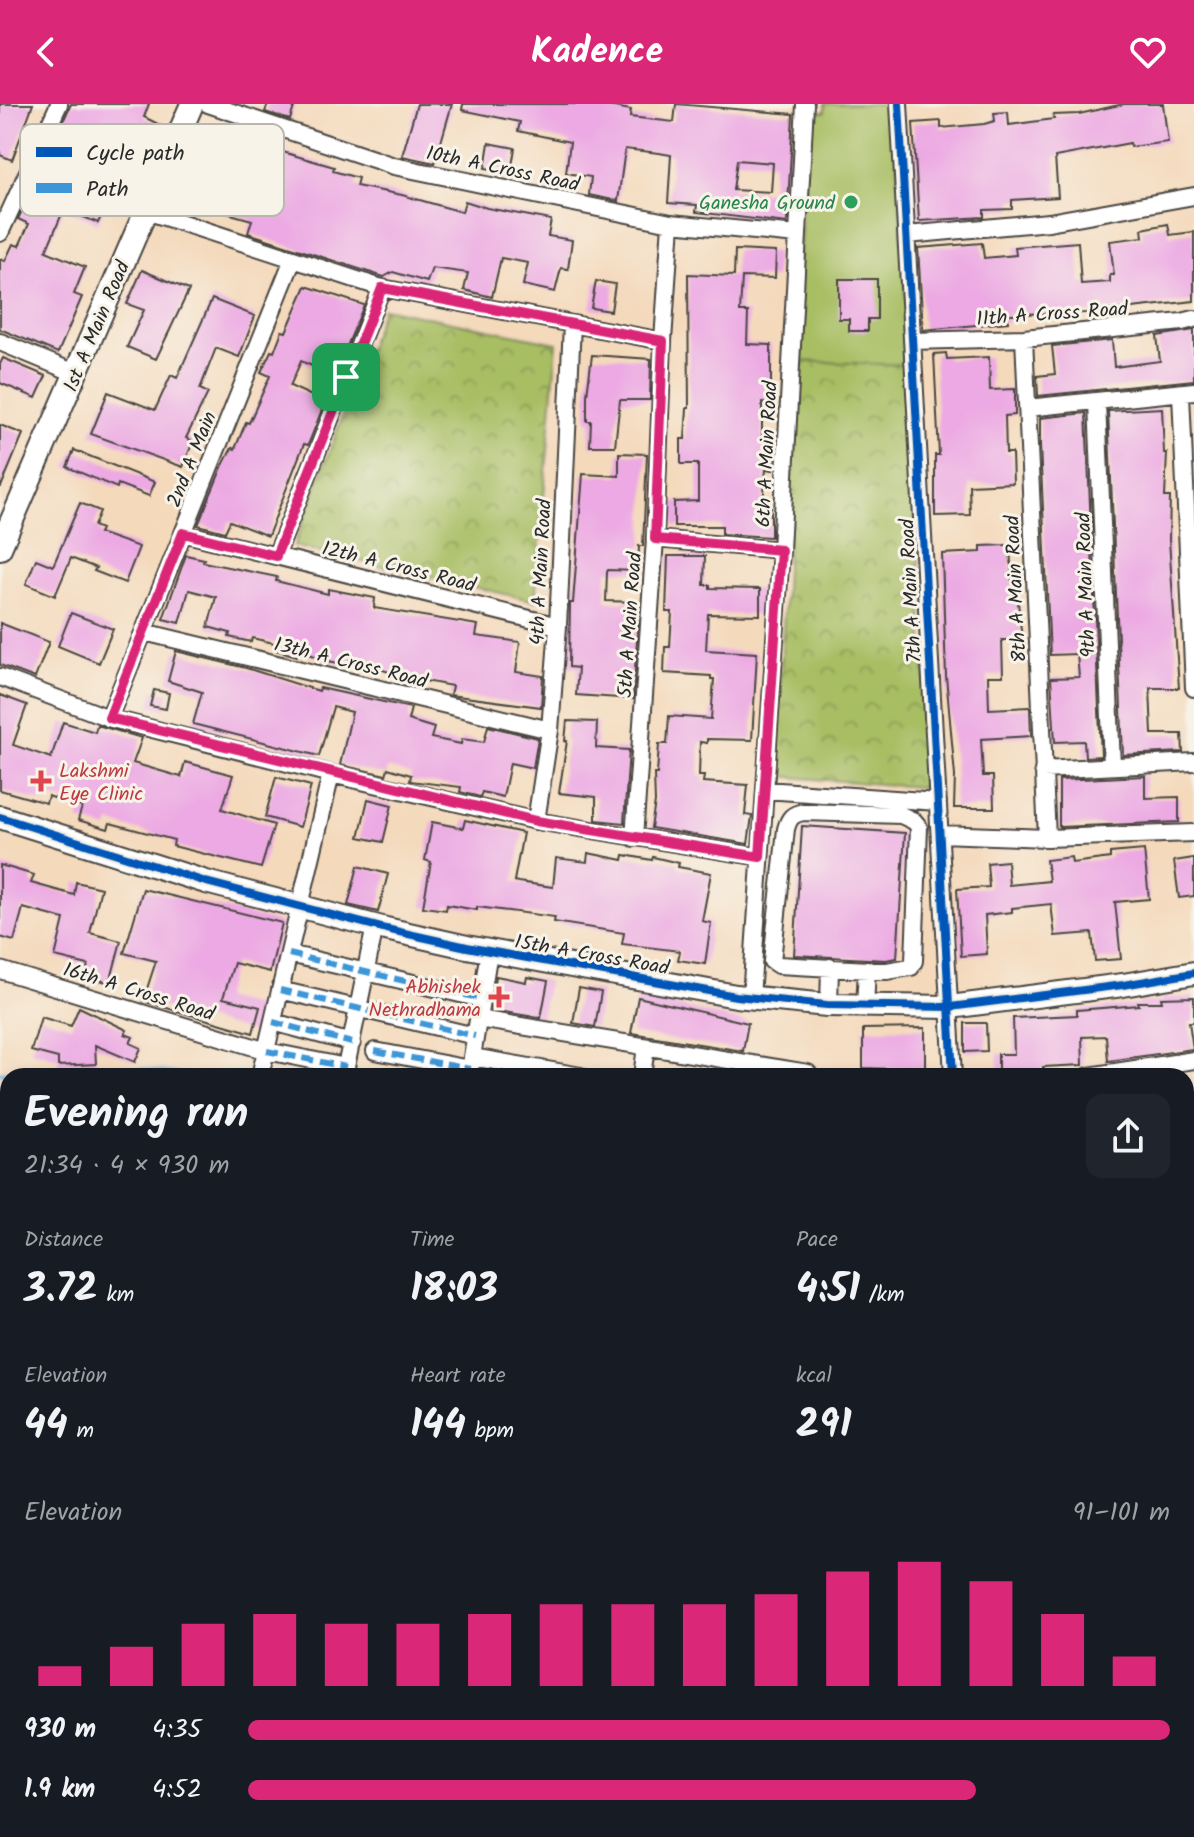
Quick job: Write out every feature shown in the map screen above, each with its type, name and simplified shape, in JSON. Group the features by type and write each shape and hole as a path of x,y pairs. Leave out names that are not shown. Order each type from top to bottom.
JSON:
{"main road":[{"name":"1st A Main Road","path":"183,124 192,104"},
{"name":"1st A Main Road","path":"0,548 144,216"},
{"name":"15th A Cross Road","path":"0,817 113,854 299,908 489,951 751,998 865,1007 950,1007 1194,973"}],"street":[{"path":"50,124 59,104"},
{"name":"10th A Cross Road","path":"208,104 268,124"},
{"name":"6th A Main Road","path":"751,998 781,550 805,104"},
{"name":"7th A Main Road","path":"899,104 953,1068"},
{"name":"10th A Cross Road","path":"284,129 394,166 671,223 797,235"},
{"path":"0,233 20,189"},
{"path":"907,235 1049,222 1194,196"},
{"path":"161,216 382,288 663,341"},
{"name":"5th A Main Road","path":"634,838 655,539 671,223"},
{"name":"2nd A Main","path":"109,718 293,259"},
{"path":"276,556 382,288"},
{"name":"11th A Cross Road","path":"912,341 1024,338 1194,319"},
{"name":"4th A Main Road","path":"536,821 550,730 558,626 572,324"},
{"name":"8th A Main Road","path":"1024,338 1047,838"},
{"path":"0,342 75,373"},
{"path":"1027,408 1187,392 1194,688"},
{"name":"9th A Main Road","path":"1097,402 1112,766"},
{"name":"12th A Cross Road","path":"183,533 558,626"},
{"path":"655,539 781,550"},
{"name":"13th A Cross Road","path":"144,632 550,730"},
{"path":"0,677 109,718 331,774 536,821 760,857"},
{"path":"1043,770 1194,762"},
{"path":"262,1068 331,774"},
{"path":"765,790 938,802"},
{"path":"794,813 901,815 914,821 919,827 914,961 911,967 901,971 830,967 778,965 772,961 788,820 794,813"},
{"path":"940,834 1047,838 1194,833"},
{"path":"273,1022 352,1043 375,926"},
{"path":"375,1051 470,1067 489,951"},
{"path":"289,954 482,999"},
{"path":"829,1005 830,967"},
{"path":"865,1007 867,969"},
{"name":"16th A Cross Road","path":"0,970 267,1051 346,1067 352,1043"},
{"path":"280,990 475,1036"},
{"path":"478,1019 777,1068"},
{"path":"643,1068 646,1047"},
{"path":"1142,1068 1194,1060"}],"green space":[{"path":"825,104 894,104 931,788 776,776 808,112 825,112"},
{"name":"Ganesha Ground","path":"825,104 894,104 910,365 793,361 808,112 825,112"},
{"path":"383,308 557,343 535,601 294,546"}],"building":[{"path":"0,104 33,104 26,124 20,124 20,139 12,160 0,155"},
{"path":"71,104 149,104 144,117 158,124 62,124"},
{"path":"268,104 295,104 290,120 265,112"},
{"path":"417,104 452,104 435,163 402,156"},
{"path":"463,104 598,104 631,110 630,117 674,122 676,104 793,114 787,223 696,212 697,205 668,203 671,155 659,153 625,149 618,201 589,195 591,177 566,173 570,142 518,131 520,122 462,110","holes":["737,160 773,163 771,192 733,190"]},
{"path":"1124,104 1163,104 1168,142 1131,147 1130,143 1055,157 1058,197 1012,200 1012,209 984,210 984,217 919,221 913,123 941,121 941,128 984,124 995,121 994,113 1008,112 1009,125"},
{"path":"489,143 515,148 511,172 485,168"},
{"path":"284,152 334,167 333,171 358,178 356,186 462,212 465,201 551,220 548,236 572,240 568,269 561,268 555,292 523,285 528,263 501,258 492,297 464,290 468,273 432,268 427,282 393,272 384,277 248,233 252,220 238,216 284,216"},
{"path":"20,215 61,216 46,251 85,267 74,294 82,297 58,353 0,329 0,259 5,261 13,244 19,246 29,224 18,219"},
{"path":"81,216 101,216 98,223"},
{"path":"1168,224 1170,235 1194,232 1194,301 1087,313 1007,314 1008,322 923,330 918,248 982,243 984,258 1016,255 1015,247 1078,242 1081,284 1110,282 1110,275 1114,275 1110,241 1143,237 1142,229"},
{"path":"735,250 776,252 775,278 742,277 740,312 748,312 747,344 771,345 771,404 762,403 762,438 775,438 773,470 766,469 763,505 771,505 771,537 722,534 722,526 674,526 674,502 698,501 698,464 681,464 681,439 685,439 689,408 688,274 734,276"},
{"path":"142,270 189,290 156,359 127,347 144,310 127,304"},
{"path":"839,279 877,279 877,319 868,319 868,331 849,331 849,319 839,319"},
{"path":"596,281 615,284 611,311 591,308"},
{"path":"306,286 364,305 335,376 301,361 290,386 325,402 308,445 304,444 268,536 230,521 225,532 198,525 222,467 232,448 235,449 246,422 249,423 270,376 261,372 271,351 274,352 282,331 286,332"},
{"path":"212,299 255,316 239,357 216,348 200,389 208,393 186,438 193,441 183,467 91,434 108,392 155,410 171,375 177,378"},
{"path":"1194,330 1194,380 1038,396 1037,376 1055,374 1052,346 1112,340 1114,367 1160,361 1157,336"},
{"path":"946,353 947,359 989,357 990,390 1015,389 1015,415 1005,416 1006,453 1012,453 1013,483 969,485 970,515 935,516 935,455 939,455 934,354"},
{"path":"592,355 651,359 650,400 620,400 615,446 590,446 591,421 587,421 587,395"},
{"path":"3,358 46,376 36,398 0,383"},
{"path":"1162,408 1164,453 1167,453 1165,497 1170,497 1169,540 1179,688 1150,688 1152,734 1182,734 1183,752 1123,755 1108,411"},
{"path":"1086,413 1101,756 1085,757 1084,741 1055,742 1051,678 1079,677 1077,654 1050,655 1040,418"},
{"path":"0,425 23,434 1,487 0,487"},
{"path":"74,450 155,482 149,496 118,484 117,488 67,467"},
{"path":"619,453 647,454 643,546 639,546 638,571 607,572 606,601 637,602 633,699 576,695 578,668 569,667 570,603 573,603 583,474 619,476"},
{"path":"80,503 100,511 94,526 101,529 99,533 139,547 125,583 71,558 55,596 26,584 36,559 53,566"},
{"path":"1010,545 1012,583 1016,583 1022,640 1002,640 1003,676 988,676 989,709 1030,707 1031,736 981,739 983,776 993,776 994,808 954,808 955,776 946,676 942,554 981,552 981,546"},
{"path":"186,555 204,559 203,562 277,577 276,581 328,594 328,589 375,598 374,608 478,625 476,636 520,642 516,672 543,676 541,707 450,695 452,686 404,677 350,659 349,665 299,650 297,656 276,650 278,644 229,637 230,633 208,627 216,597 189,590 180,623 163,619"},
{"path":"668,556 705,556 704,585 710,585 710,588 760,589 760,615 708,614 706,650 757,653 752,740 707,739 707,743 700,742 699,776 704,776 703,782 748,785 745,815 752,816 748,844 651,828 655,802 654,774 657,774 659,744 667,744 669,716 711,719 714,679 711,676 664,673 665,647 670,647 672,612 666,612"},
{"path":"71,613 113,629 99,663 58,646"},
{"path":"0,623 49,642 35,678 0,665"},
{"path":"176,651 246,668 319,691 320,688 411,708 408,720 434,728 431,738 461,744 462,739 484,742 488,726 538,738 533,768 510,763 503,797 482,792 480,797 460,792 461,787 410,781 411,775 388,768 386,775 340,765 352,712 333,707 319,756 193,724 202,692 168,681"},
{"path":"154,690 169,693 166,709 150,706"},
{"path":"0,695 27,705 13,745 51,758 63,722 95,732 97,725 142,738 133,763 181,777 185,762 233,775 222,809 274,825 261,868 173,846 174,840 110,823 108,829 78,820 82,807 48,796 46,803 0,790"},
{"path":"567,721 597,722 596,748 629,750 624,823 596,820 596,797 559,793"},
{"path":"1145,776 1145,798 1179,797 1179,822 1059,827 1059,780"},
{"path":"276,777 311,786 300,827 265,817"},
{"path":"368,799 392,805 383,842 359,837"},
{"path":"465,820 523,833 514,881 518,882 553,887 556,858 587,862 588,853 623,860 624,855 652,860 653,857 679,863 678,867 711,873 702,921 711,923 705,964 678,960 680,951 622,944 624,933 554,922 555,917 477,907 477,910 447,905 446,910 423,907 431,862 425,860 432,822 463,828"},
{"path":"802,826 905,833 897,958 794,955"},
{"path":"1144,850 1149,899 1115,902 1121,959 1095,961 1092,933 1055,936 1051,904 1012,908 1012,912 985,915 987,954 961,956 957,889 989,887 987,863 1007,861 1009,885 1049,881 1046,860 1071,857 1072,863 1110,858 1110,853"},
{"path":"1194,858 1194,896 1179,898 1174,861"},
{"path":"0,865 34,875 31,883 74,895 76,882 101,888 90,933 121,941 110,983 85,976 88,965 55,957 64,919 23,908 14,941 0,937"},
{"path":"358,866 388,874 378,912 348,905"},
{"path":"143,889 282,923 270,972 234,963 223,998 260,1007 253,1033 143,1001 156,961 124,953"},
{"path":"496,976 526,982 527,977 548,981 541,1018 491,1010"},
{"path":"579,988 601,992 595,1027 573,1023"},
{"path":"638,997 748,1023 743,1051 631,1033"},
{"path":"1194,997 1194,1022 1189,1022 1193,1049 1108,1061 1106,1036 1082,1037 1083,1065 998,1068 998,1054 1014,1054 1013,1018 1077,1015 1077,1010 1162,1002 1161,998"},
{"path":"79,1007 127,1030 125,1034 133,1037 130,1043 141,1048 135,1062 95,1045 96,1064 58,1066 58,1058 31,1051 41,1017 71,1026"},
{"path":"965,1023 986,1023 987,1051 965,1052"},
{"path":"925,1028 925,1068 863,1068 863,1029"}],"waterway":[{"path":"102,1068 129,1068"}],"marked path":[{"path":"289,954 482,999"},
{"path":"280,990 475,1036"},
{"path":"273,1022 352,1043"},
{"path":"267,1051 346,1067"},
{"path":"375,1051 465,1068"}],"cycle path":[{"path":"899,104 953,1068"},
{"path":"0,817 206,882 386,929 467,947 736,996 827,1005 950,1007 1194,973"}],"place":[{"name":"Ganesha Ground","path":"851,202"},
{"name":"Lakshmi Eye Clinic","path":"41,781"},
{"name":"Abhishek Nethradhama","path":"499,997"}],"route":[{"path":"382,288 663,341 655,539 781,550 760,857 536,821 109,718 183,533 276,556 346,377 382,288"}]}
